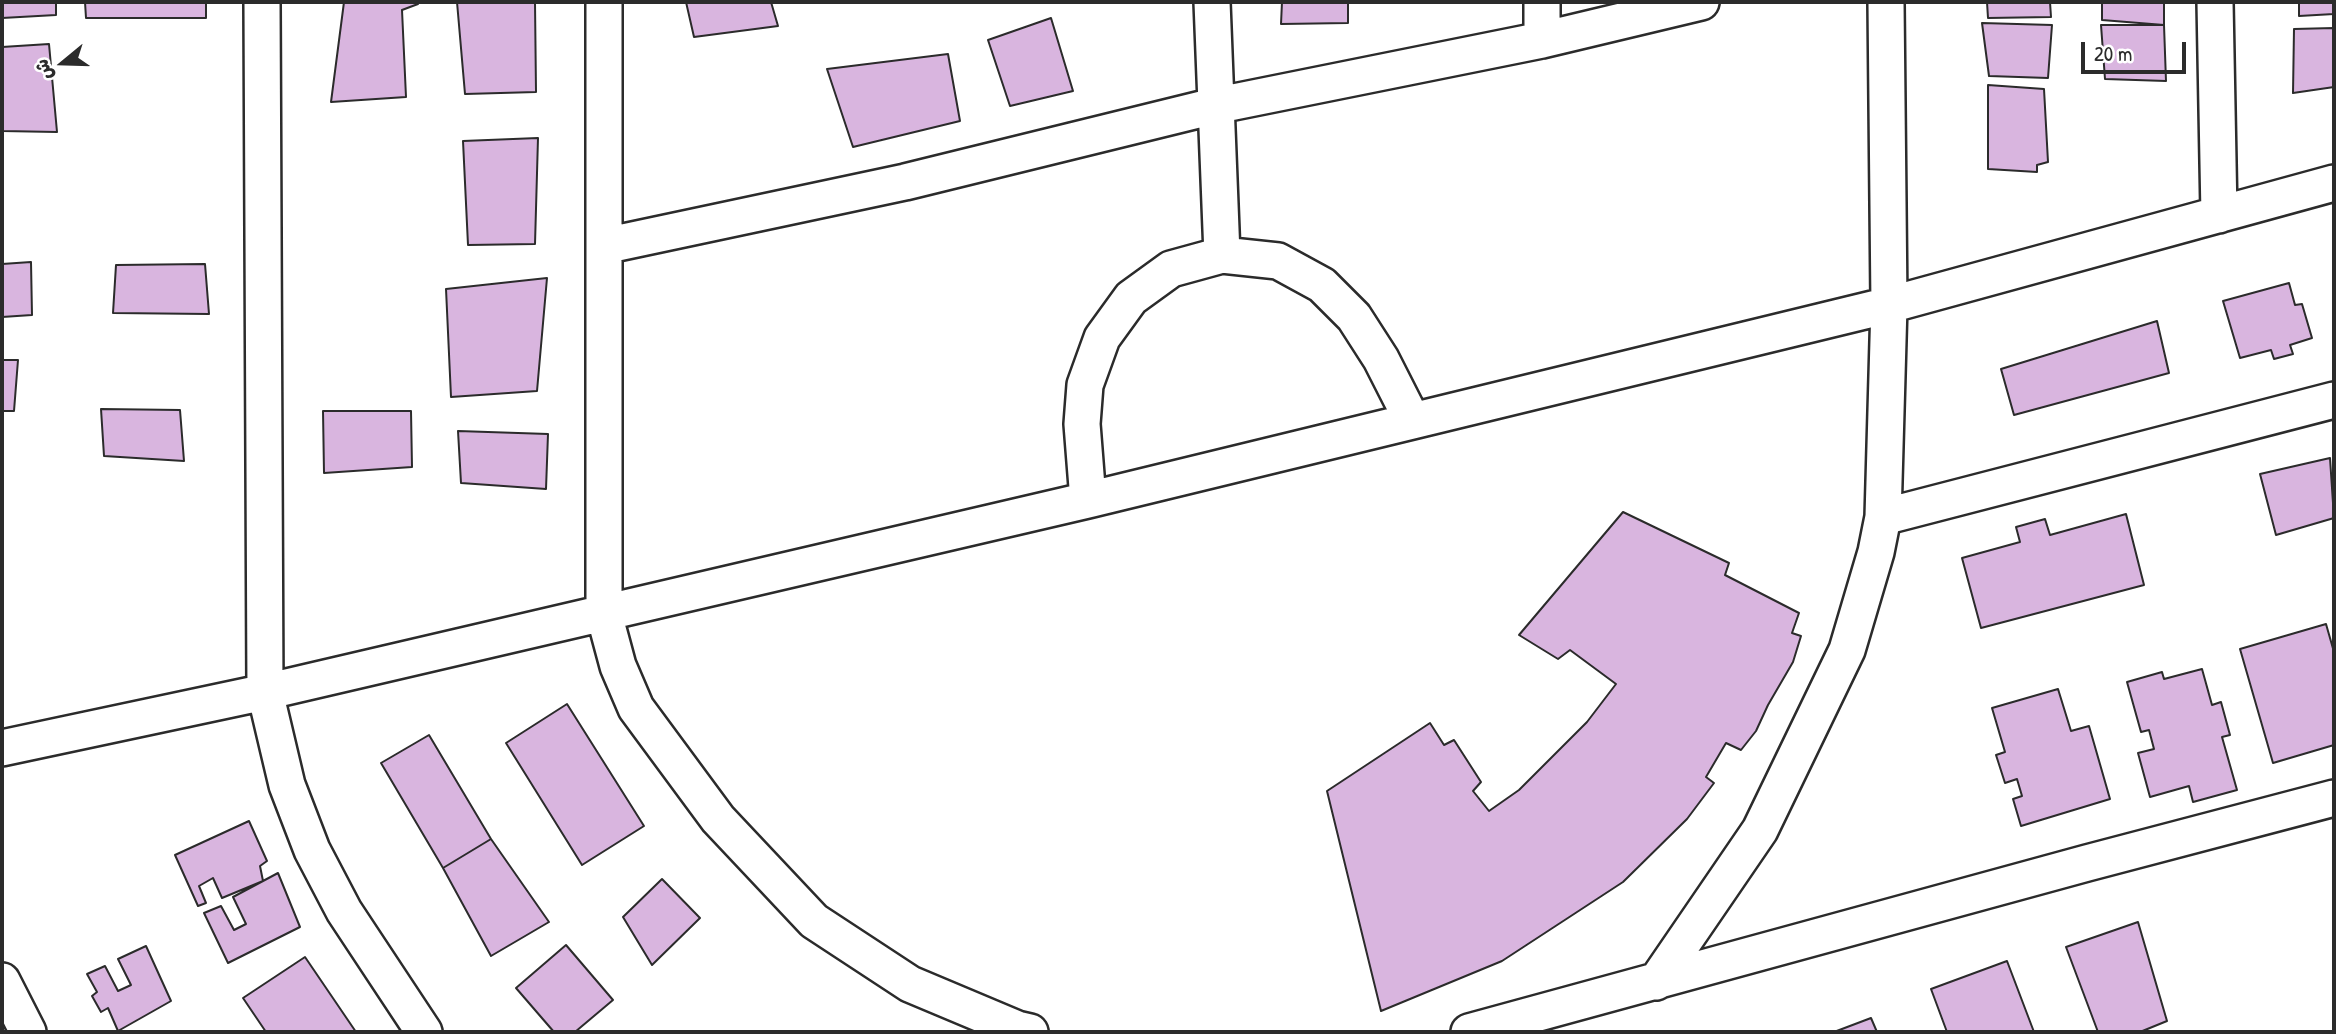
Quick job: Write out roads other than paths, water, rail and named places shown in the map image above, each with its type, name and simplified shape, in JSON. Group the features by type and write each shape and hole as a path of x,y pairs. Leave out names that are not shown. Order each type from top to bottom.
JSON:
{"street":[{"path":"262,2 265,692 287,785 312,850 344,911 425,1032"},
{"path":"604,2 604,614 618,666 636,708 718,819 814,921 910,984 1030,1032"},
{"path":"1212,2 1214,106 1222,255"},
{"path":"1542,2 1542,40"},
{"path":"604,246 905,183 1214,106 1542,40 1700,2"},
{"path":"1656,982 1760,830 1847,650 1876,552 1883,517 1889,305 1886,2"},
{"path":"2215,2 2219,215"},
{"path":"2,748 265,692 1088,500 1889,305 2334,183"},
{"path":"1088,500 1082,424 1085,385 1102,338 1131,298 1171,270 1222,255 1278,261 1322,285 1354,317 1381,359 1412,420"},
{"path":"1883,517 2334,400"},
{"path":"1469,1032 2334,798"},
{"path":"2,981 28,1032"}]}
